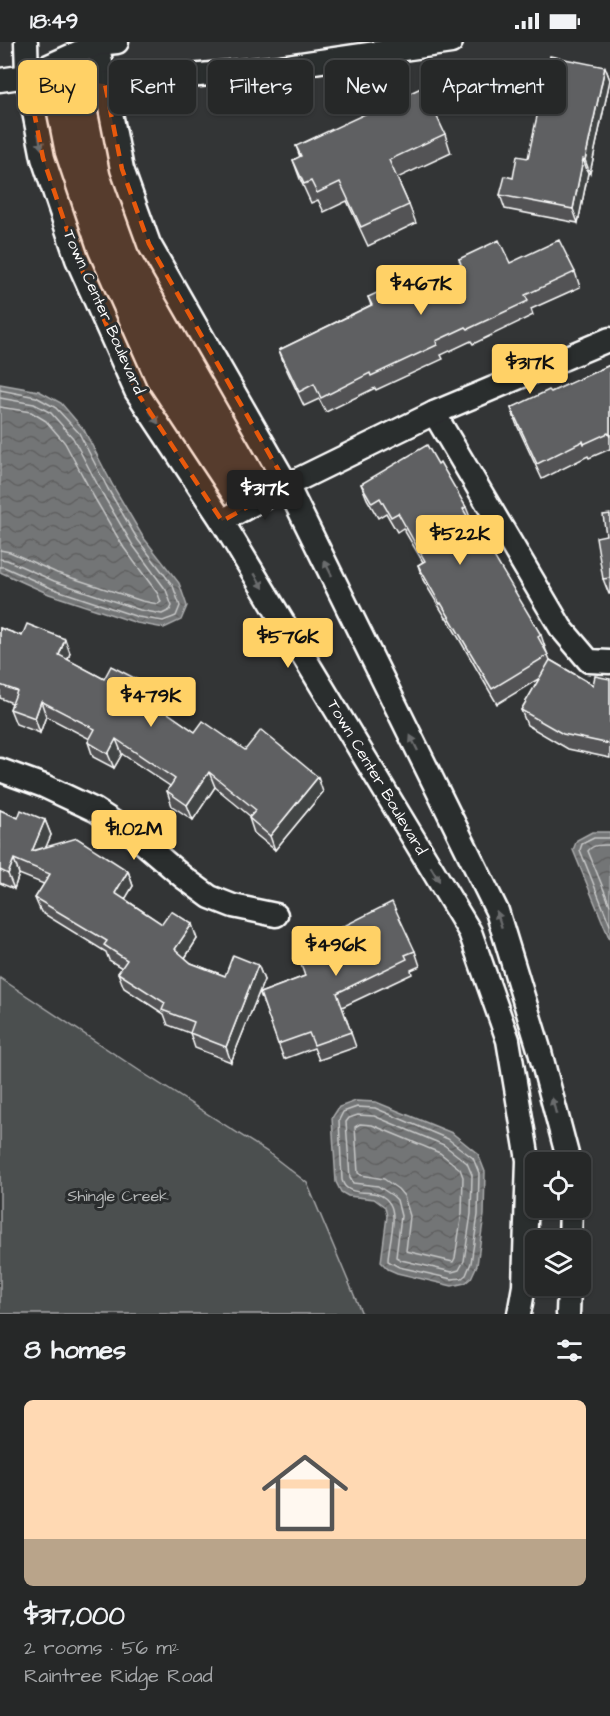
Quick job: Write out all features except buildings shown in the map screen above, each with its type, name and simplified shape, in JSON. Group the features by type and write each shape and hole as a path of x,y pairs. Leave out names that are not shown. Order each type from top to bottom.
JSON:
{"street":[{"name":"Town Center Boulevard","path":"26,42 27,60"},
{"path":"97,83 273,68 451,42"},
{"path":"64,60 104,43 105,84 122,169 149,244 287,485 497,911 540,1052 566,1152"},
{"path":"0,80 18,77"},
{"name":"Town Center Boulevard","path":"34,114 43,158 77,259 136,391 222,521 470,932 508,1040 528,1160 524,1286 519,1314"},
{"path":"222,521 287,485 434,413 610,339"},
{"path":"434,413 561,628 589,661 610,662"},
{"path":"0,770 44,786 95,810 135,836 210,897 233,906 276,915"},
{"path":"568,1314 569,1296"}],"highlighted area":[{"path":"27,76 105,84 122,169 149,244 287,485 222,521 136,391 77,259 43,158"}],"green space":[{"name":"Shingle Creek","path":"0,978 266,1151 307,1183 362,1314 0,1314"}],"water":[{"path":"0,384 39,391 61,403 84,430 143,537 179,583 187,606 181,620 164,628 137,623 49,594 0,572"},
{"path":"592,832 610,832 610,940 573,850 577,840"},
{"path":"356,1101 376,1102 452,1133 478,1154 485,1172 484,1215 477,1265 471,1278 465,1283 452,1286 397,1273 388,1269 381,1262 387,1216 385,1207 374,1199 348,1196 341,1192 336,1182 332,1118 339,1107"}]}
